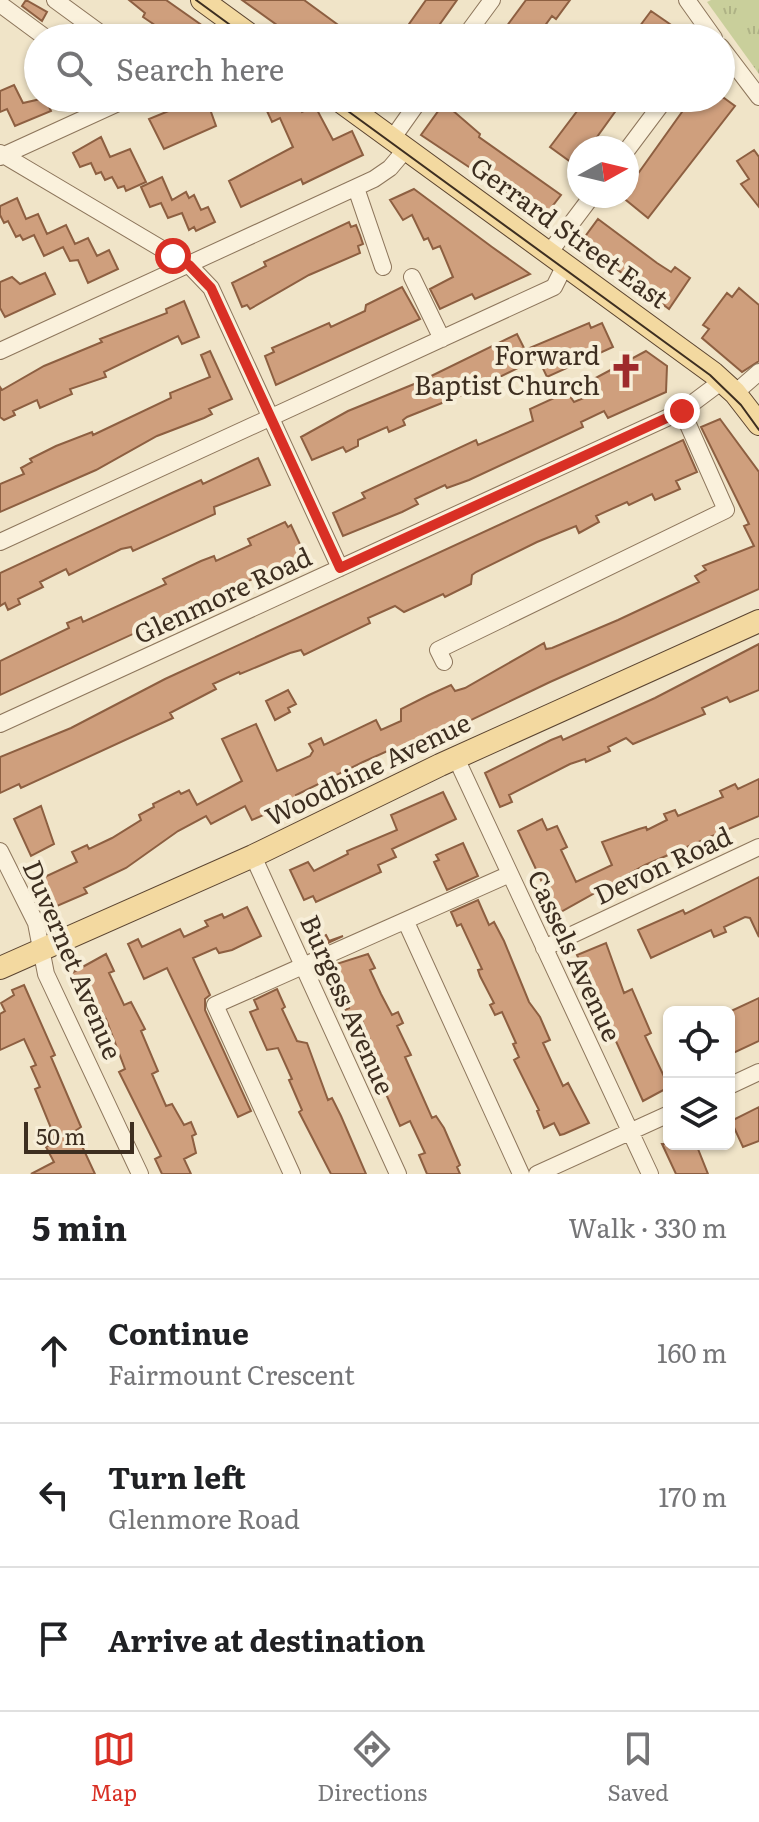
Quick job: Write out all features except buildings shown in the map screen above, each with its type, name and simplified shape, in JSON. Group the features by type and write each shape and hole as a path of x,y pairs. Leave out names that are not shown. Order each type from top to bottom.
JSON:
{"main road":[{"path":"202,0 231,24"},
{"name":"Gerrard Street East","path":"355,112 728,387 759,424"},
{"name":"Woodbine Avenue","path":"0,968 253,856 456,758 759,621"}],"street":[{"path":"55,0 88,24"},
{"path":"474,24 492,0"},
{"path":"687,0 704,24"},
{"path":"0,4 27,24"},
{"path":"735,66 759,97"},
{"path":"1,155 97,112"},
{"path":"0,351 385,173 414,112"},
{"path":"638,136 656,112"},
{"path":"1,155 189,265 211,288 340,568"},
{"path":"356,188 383,267"},
{"path":"0,542 554,287 557,259 585,208"},
{"path":"412,277 442,339"},
{"name":"Glenmore Road","path":"0,724 682,411 759,372"},
{"path":"444,662 438,650 726,510 682,411"},
{"name":"Cassels Avenue","path":"456,758 650,1174"},
{"name":"Devon Road","path":"544,948 759,847"},
{"name":"Duvernet Avenue","path":"0,851 36,923 46,974 140,1174"},
{"name":"Burgess Avenue","path":"253,856 398,1174"},
{"path":"292,1174 215,1005 303,969 510,874"},
{"path":"406,922 521,1174"},
{"path":"735,1083 759,1072"},
{"path":"537,1174 663,1117"}],"green space":[{"path":"759,0 759,74 735,41 735,24 723,24 707,2"}],"tram line":[{"path":"196,0 229,24"},
{"path":"349,112 710,375 741,405 759,430"}],"place":[{"name":"Forward Baptist Church","path":"626,371"}],"route":[{"path":"173,256 189,265 211,288 340,568 682,411"}]}
